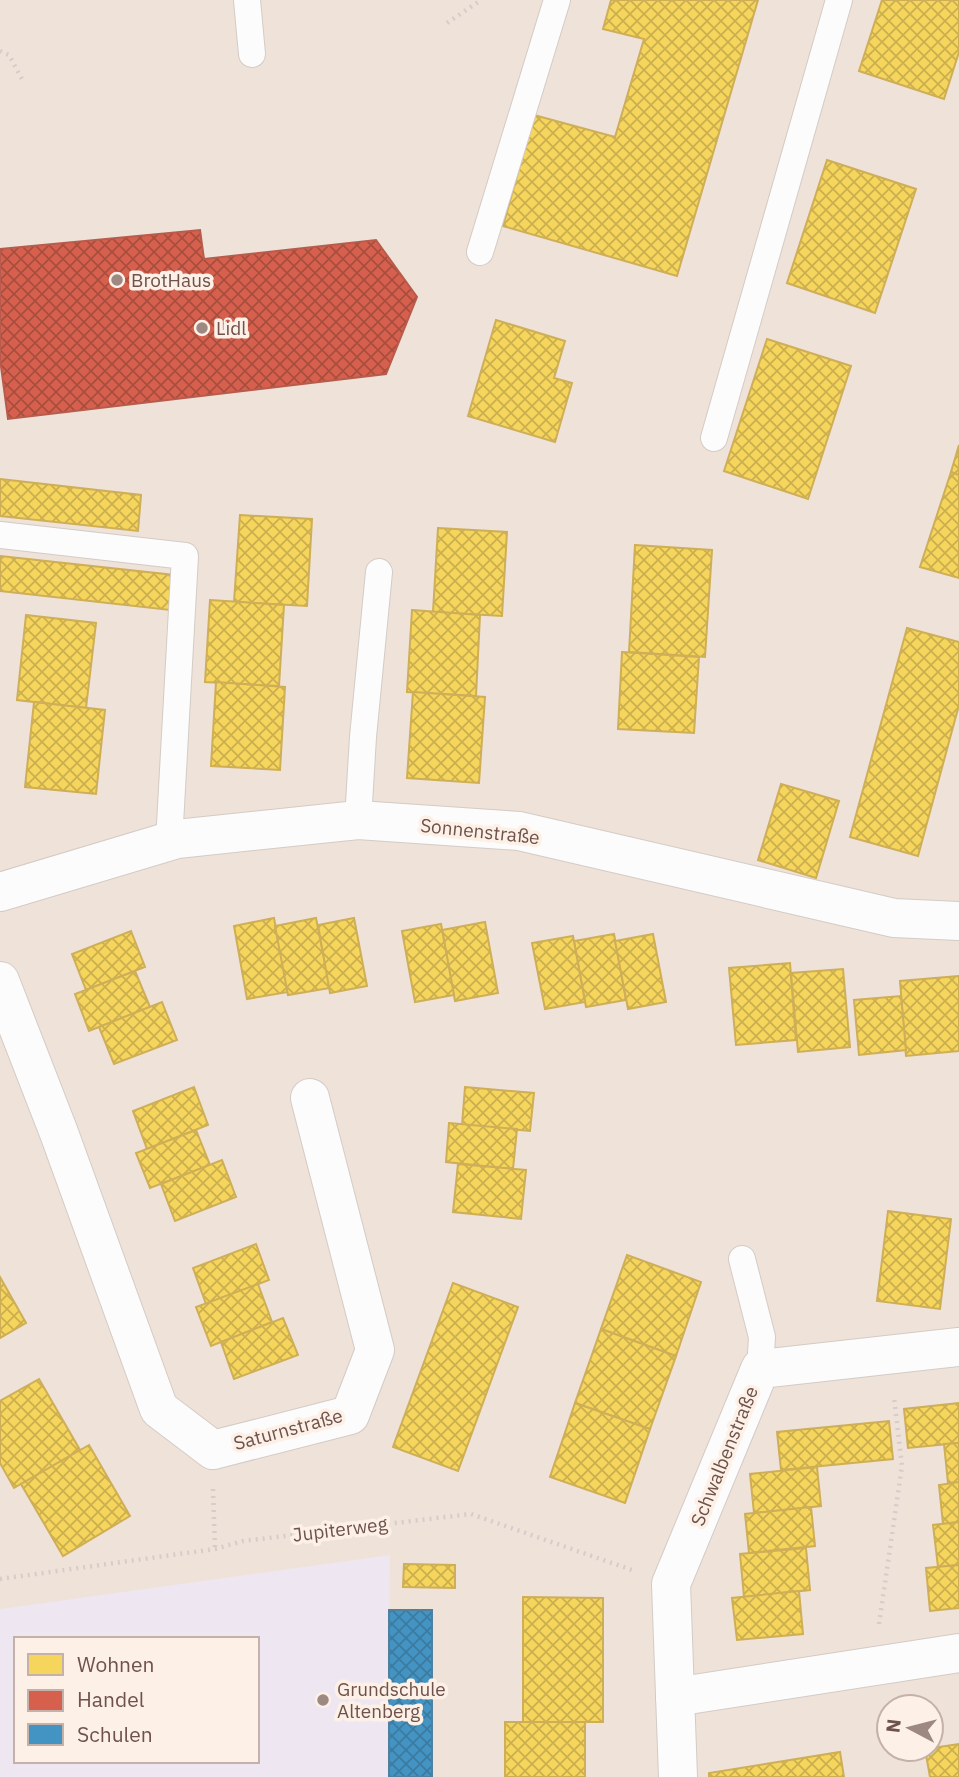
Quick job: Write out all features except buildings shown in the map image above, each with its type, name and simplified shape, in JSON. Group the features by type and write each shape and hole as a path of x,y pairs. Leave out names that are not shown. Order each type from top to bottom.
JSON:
{"street":[{"name":"Sonnenstraße","path":"0,892 169,842 358,820 519,831 894,918 959,922"},
{"name":"Saturnstraße","path":"0,981 159,1409 213,1450 350,1415 375,1350 310,1098"},
{"name":"Schwalbenstraße","path":"678,1777 671,1584 760,1369 959,1347"},
{"path":"675,1697 959,1653"}],"lane":[{"path":"247,0 252,54"},
{"path":"480,252 557,0"},
{"path":"714,438 839,0"},
{"path":"0,535 185,556 169,842"},
{"path":"358,820 379,572"},
{"path":"742,1259 762,1337 760,1369"}],"path":[{"path":"447,23 481,0"},
{"path":"0,51 9,55 24,83"},
{"path":"872,1666 902,1466 889,1354"},
{"path":"213,1450 215,1549"},
{"name":"Jupiterweg","path":"0,1579 215,1549 243,1541 471,1514 671,1584"}],"shaded area":[{"path":"0,0 959,0 959,1777 0,1777"},
{"name":"Grundschule Altenberg","path":"390,1555 388,1777 0,1777 0,1609"}],"place":[{"name":"BrotHaus","path":"117,280"},
{"name":"Lidl","path":"202,328"},
{"name":"Grundschule Altenberg","path":"323,1700"}]}
